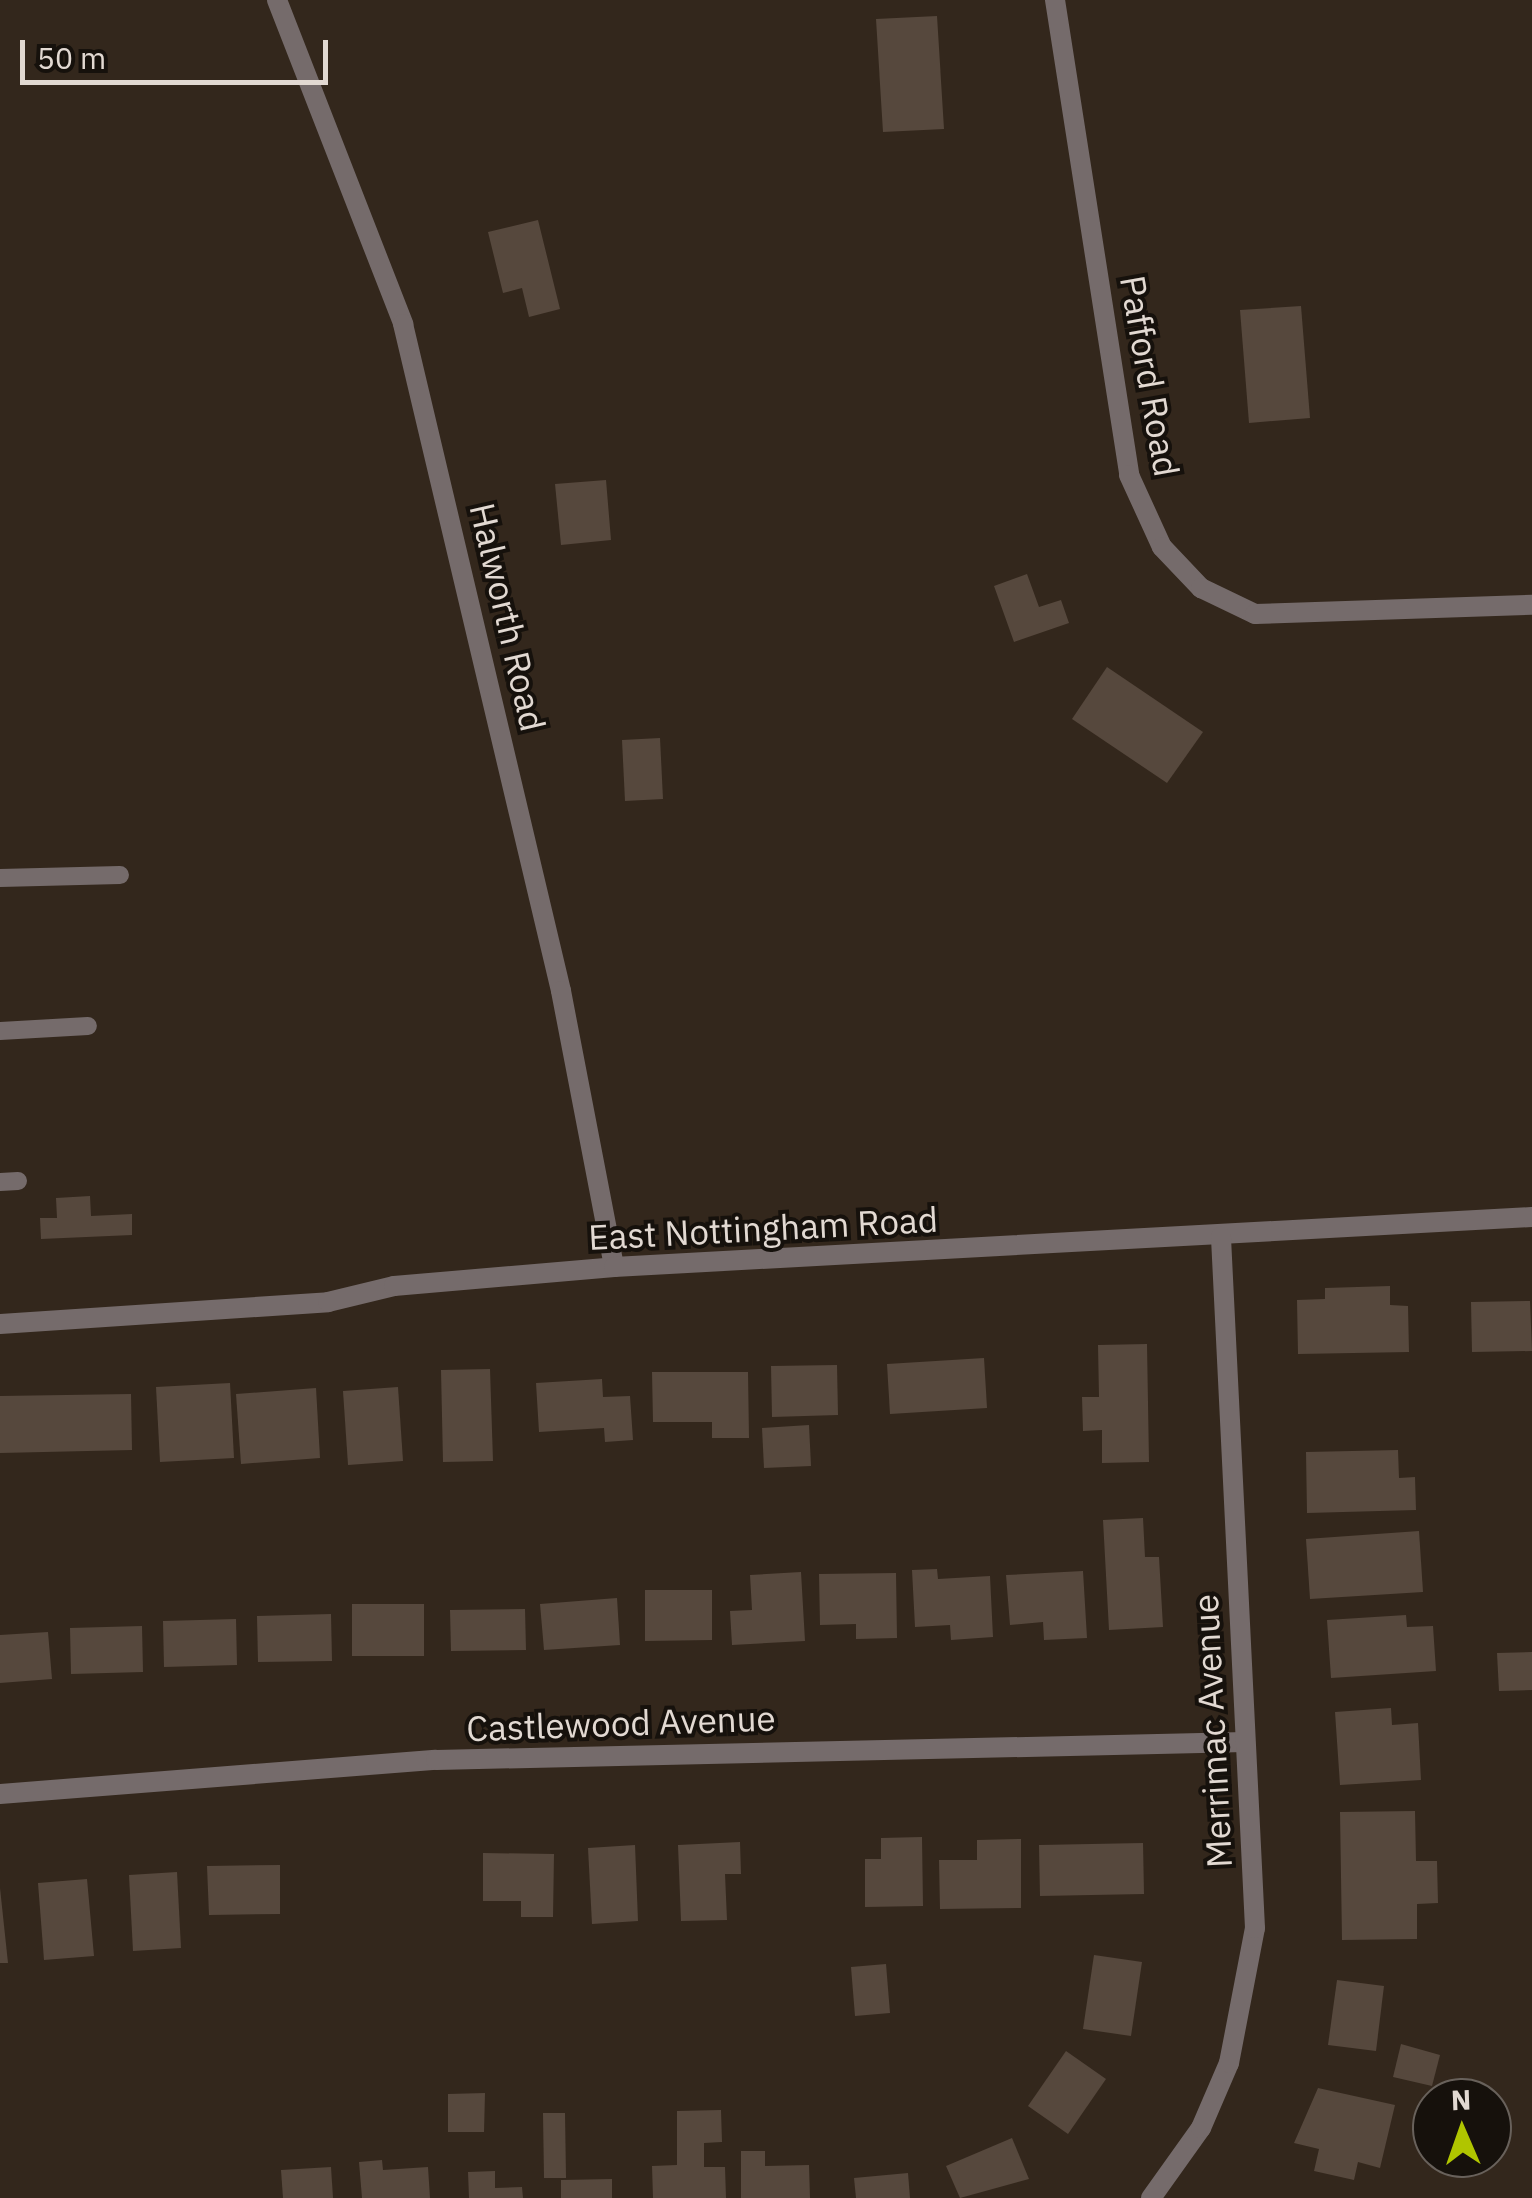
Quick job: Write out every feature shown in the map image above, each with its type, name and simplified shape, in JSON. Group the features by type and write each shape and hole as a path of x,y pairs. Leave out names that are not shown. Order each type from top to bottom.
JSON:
{"street":[{"name":"Halworth Road","path":"276,0 403,324 561,991 614,1267"},
{"name":"Pafford Road","path":"1055,0 1129,475 1162,547 1201,588 1255,614 1532,605"},
{"name":"East Nottingham Road","path":"0,1324 310,1304 394,1286 614,1267 1532,1217"},
{"name":"Merrimac Avenue","path":"1152,2198 1201,2128 1249,1988 1255,1928 1222,1236"},
{"name":"Castlewood Avenue","path":"0,1794 436,1760 1245,1742"}],"lane":[{"path":"0,878 120,875"},
{"path":"0,1030 88,1026"}],"building":[{"path":"937,16 944,129 883,132 876,19"},
{"path":"538,220 560,309 529,317 522,288 503,293 488,232"},
{"path":"1301,306 1310,418 1249,423 1240,310"},
{"path":"606,480 611,540 561,545 555,484"},
{"path":"1027,574 1039,607 1061,600 1069,623 1014,642 994,586"},
{"path":"1107,667 1203,732 1167,783 1072,719"},
{"path":"660,738 663,799 625,801 622,740"},
{"path":"90,1196 91,1216 132,1214 132,1235 41,1239 40,1218 57,1218 56,1198"},
{"path":"1390,1286 1390,1305 1408,1306 1409,1352 1298,1354 1297,1300 1325,1299 1325,1288"},
{"path":"1530,1301 1532,1351 1472,1352 1471,1302"},
{"path":"1147,1344 1149,1462 1102,1463 1102,1430 1083,1431 1082,1397 1099,1397 1098,1345"},
{"path":"984,1358 987,1408 890,1414 887,1364"},
{"path":"837,1365 838,1415 772,1417 771,1366"},
{"path":"490,1369 493,1461 443,1462 441,1370"},
{"path":"652,1372 748,1372 749,1438 712,1438 712,1422 653,1422"},
{"path":"602,1379 603,1397 630,1396 633,1440 605,1442 604,1428 539,1432 536,1383"},
{"path":"230,1383 234,1458 160,1462 156,1387"},
{"path":"398,1387 403,1461 348,1465 343,1391"},
{"path":"316,1388 320,1458 241,1464 236,1394"},
{"path":"131,1394 132,1450 0,1453 0,1396"},
{"path":"809,1425 811,1466 764,1468 762,1428"},
{"path":"1398,1450 1399,1478 1415,1477 1416,1510 1307,1513 1306,1452"},
{"path":"1143,1518 1145,1557 1159,1557 1163,1627 1109,1630 1103,1520"},
{"path":"1419,1531 1423,1592 1310,1599 1306,1539"},
{"path":"937,1569 938,1579 990,1576 993,1637 951,1640 950,1625 915,1627 912,1570"},
{"path":"1083,1571 1087,1638 1044,1640 1043,1622 1010,1625 1006,1575"},
{"path":"801,1572 805,1641 732,1645 730,1611 752,1610 750,1575"},
{"path":"896,1573 897,1638 856,1639 856,1624 820,1625 819,1574"},
{"path":"645,1590 712,1590 712,1640 645,1641"},
{"path":"617,1598 620,1645 544,1650 540,1604"},
{"path":"352,1604 424,1604 424,1656 352,1656"},
{"path":"525,1609 526,1650 451,1651 450,1610"},
{"path":"331,1614 332,1661 258,1662 257,1616"},
{"path":"1406,1615 1407,1627 1433,1626 1436,1671 1331,1678 1327,1620"},
{"path":"236,1619 237,1665 164,1667 163,1621"},
{"path":"142,1626 143,1672 71,1674 70,1628"},
{"path":"48,1632 52,1679 0,1683 0,1635"},
{"path":"1532,1652 1532,1690 1499,1691 1497,1653"},
{"path":"1391,1708 1392,1725 1418,1723 1421,1780 1340,1785 1335,1712"},
{"path":"1415,1811 1416,1861 1437,1861 1438,1903 1417,1904 1417,1939 1342,1940 1340,1812"},
{"path":"922,1837 923,1906 865,1907 865,1859 881,1859 881,1838"},
{"path":"1021,1839 1021,1908 940,1909 939,1860 977,1860 977,1840"},
{"path":"740,1842 741,1874 725,1874 727,1920 681,1921 678,1845"},
{"path":"1143,1843 1144,1894 1040,1896 1039,1845"},
{"path":"635,1845 638,1921 592,1924 588,1848"},
{"path":"483,1853 554,1854 553,1917 521,1917 521,1901 483,1901"},
{"path":"280,1865 280,1914 209,1915 207,1866"},
{"path":"177,1872 181,1948 133,1951 129,1875"},
{"path":"87,1879 94,1956 44,1960 38,1883"},
{"path":"0,1888 8,1963 0,1963"},
{"path":"1094,1955 1142,1962 1131,2036 1083,2029"},
{"path":"886,1964 890,2013 855,2016 851,1967"},
{"path":"1337,1980 1384,1986 1376,2051 1328,2045"},
{"path":"1401,2044 1440,2055 1434,2078 1412,2078 1412,2081 1393,2077"},
{"path":"1066,2051 1106,2079 1068,2134 1028,2106"},
{"path":"1318,2088 1395,2105 1380,2168 1358,2162 1354,2180 1314,2171 1319,2149 1294,2143"},
{"path":"485,2093 484,2132 448,2132 448,2094"},
{"path":"721,2110 722,2142 704,2143 704,2167 725,2167 726,2198 653,2198 652,2166 677,2165 677,2111"},
{"path":"543,2113 565,2113 566,2178 544,2178"},
{"path":"1012,2138 1029,2179 960,2198 946,2166"},
{"path":"741,2151 765,2151 765,2166 809,2165 810,2198 741,2198"},
{"path":"382,2160 383,2170 428,2167 430,2198 362,2198 359,2162"},
{"path":"331,2167 333,2198 283,2198 281,2170"},
{"path":"495,2171 495,2188 522,2187 523,2198 469,2198 468,2172"},
{"path":"908,2173 910,2198 856,2198 854,2178"},
{"path":"612,2179 612,2198 561,2198 561,2180"}]}
